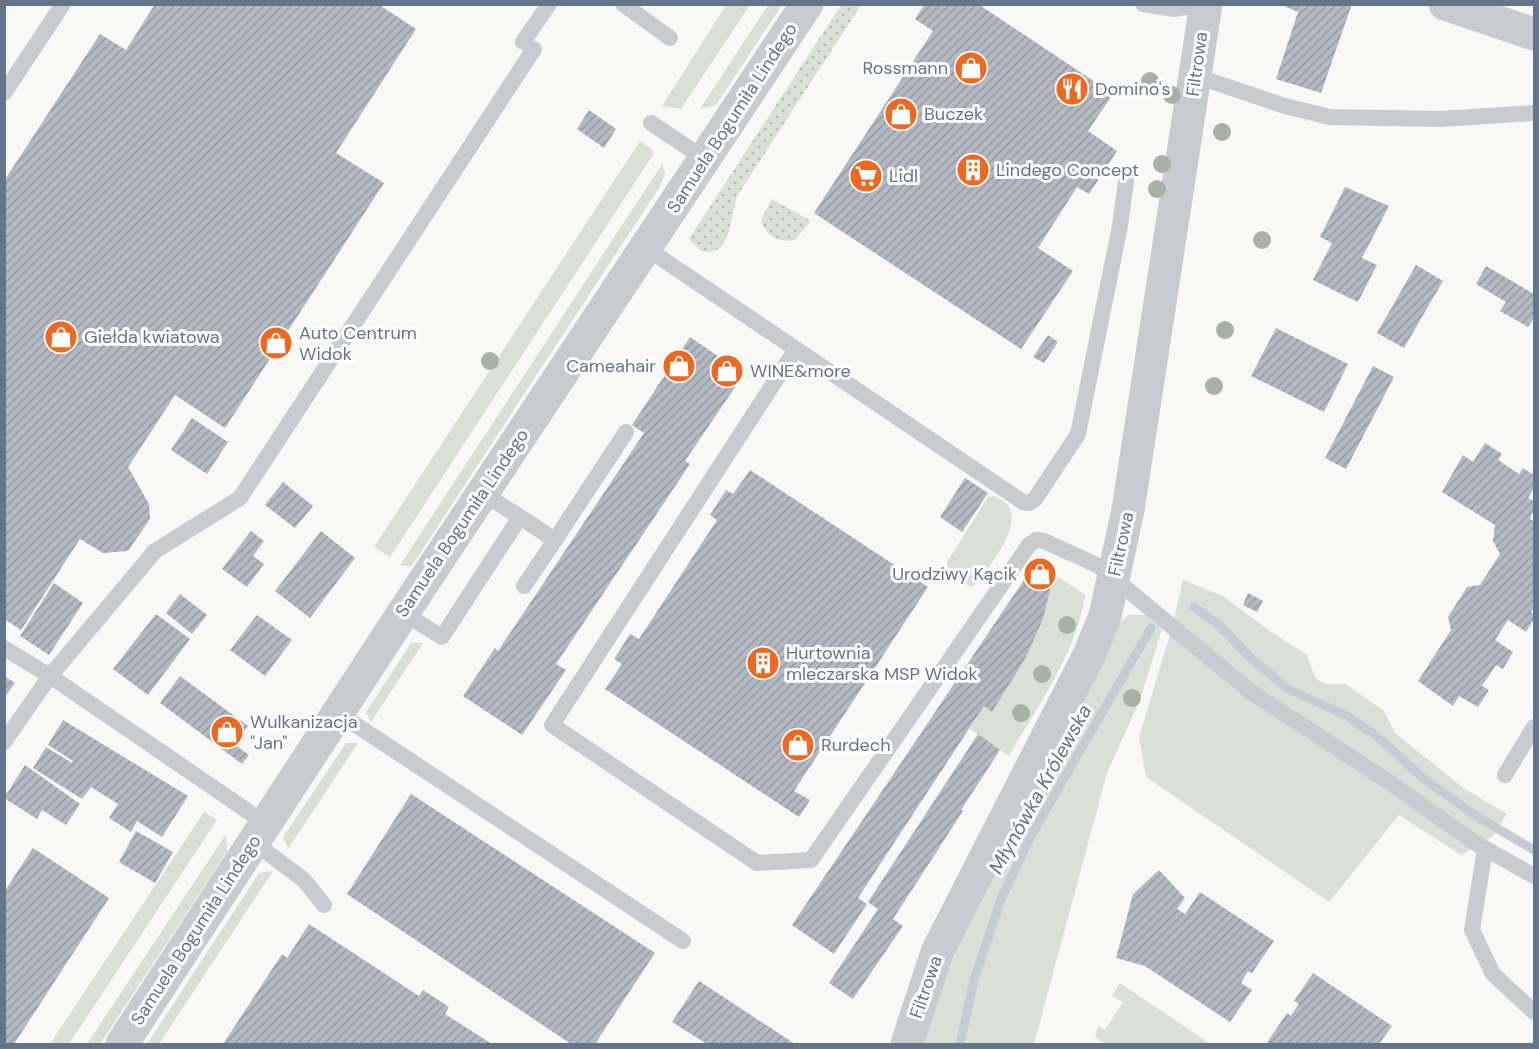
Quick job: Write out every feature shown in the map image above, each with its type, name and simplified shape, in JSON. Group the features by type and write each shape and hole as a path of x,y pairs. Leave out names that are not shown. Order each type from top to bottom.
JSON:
{"street":[{"name":"Samuela Bogumiła Lindego","path":"122,1044 482,493 807,4"},
{"name":"Filtrowa","path":"907,1044 937,952 1090,653 1105,616 1145,414 1196,76 1204,4"},
{"path":"1445,4 1534,34"}],"lane":[{"path":"4,93 63,4"},
{"path":"4,742 50,675 154,551 240,498 529,45 549,4"},
{"path":"623,4 670,38"},
{"path":"1143,4 1174,9 1204,4"},
{"path":"1196,76 1285,106 1330,117 1441,118 1534,113"},
{"path":"651,123 705,159"},
{"path":"646,248 1023,502 1029,503 1035,499 1078,434 1120,226 1126,181"},
{"path":"796,348 552,725 757,863 811,860 1029,545 1036,540 1044,541 1099,566 1251,692 1389,782 1485,849 1534,876"},
{"path":"524,586 626,432"},
{"path":"482,493 555,540"},
{"path":"403,613 442,637 520,517"},
{"path":"4,648 50,675 259,833 324,904"},
{"path":"338,713 683,941"},
{"path":"1505,775 1534,727"},
{"path":"1485,849 1472,930 1493,974 1534,1012"}],"shaded area":[{"path":"726,5 750,5 681,109 662,106"},
{"path":"768,5 782,5 716,105 700,109"},
{"path":"841,5 861,5 737,196 728,235 720,248 711,252 701,251 689,239"},
{"path":"640,141 653,150 653,155 390,557 374,547"},
{"path":"662,164 665,173 661,185 411,567 400,565"},
{"path":"772,199 811,221 795,240 778,239 769,234 763,226 761,220"},
{"path":"995,496 1007,504 1011,513 1011,523 1003,546 976,584 971,587 949,574 947,562 988,497"},
{"path":"1054,574 1085,595 1081,616 1055,678 1009,756 970,729 984,706 992,712 1043,619"},
{"path":"1183,580 1223,596 1307,655 1316,679 1326,684 1346,684 1384,711 1395,733 1465,789 1507,814 1493,836 1461,855 1399,815 1329,902 1146,777 1139,737 1171,631"},
{"path":"1128,615 1145,615 1162,629 1140,700 1107,773 1034,1044 919,1044 949,956 1117,625"},
{"path":"411,643 423,643 371,722 366,712"},
{"path":"346,743 358,743 288,849 283,837"},
{"path":"204,812 217,820 69,1044 50,1044"},
{"path":"226,834 227,852 100,1044 87,1044"},
{"path":"273,871 159,1044 147,1044 259,873"},
{"path":"1120,983 1210,1044 1106,1044 1095,1037 1098,1026 1105,1030 1123,1002 1112,996"}],"building":[{"path":"155,4 378,4 416,29 336,153 384,183 225,428 175,395 128,467 149,504 150,519 128,551 103,553 80,539 21,630 4,619 4,181 100,34 126,50"},
{"name":"Lindego Concept","path":"925,4 978,4 1113,94 1088,131 1117,151 1089,194 1077,187 1038,248 1073,271 1021,349 814,213 933,31 915,19"},
{"path":"1279,4 1352,4 1321,93 1276,79 1298,12"},
{"path":"589,110 616,129 604,148 577,129"},
{"path":"1345,187 1389,206 1362,258 1377,265 1358,302 1313,280 1332,243 1320,237"},
{"path":"1416,265 1443,281 1404,348 1377,333"},
{"path":"1486,266 1534,294 1534,318 1528,327 1500,311 1506,302 1476,284"},
{"path":"1276,328 1348,364 1324,412 1251,376"},
{"path":"1048,335 1058,342 1044,363 1033,357"},
{"path":"690,337 744,374 685,461 690,464 556,664 566,670 522,735 463,696 495,648 498,651 644,433 632,425"},
{"path":"1373,366 1394,377 1346,469 1325,458"},
{"path":"192,418 228,442 207,474 171,450"},
{"path":"1485,443 1502,454 1498,460 1519,474 1523,468 1534,475 1534,488 1528,498 1534,501 1534,510 1530,518 1534,523 1534,606 1531,612 1534,614 1534,619 1526,632 1508,620 1495,640 1513,652 1503,669 1496,665 1482,686 1489,690 1478,707 1459,696 1453,706 1418,681 1451,630 1448,617 1467,587 1480,585 1500,554 1493,541 1495,525 1442,492 1463,455 1473,462"},
{"name":"Hurtownia mleczarska MSP Widok","path":"750,470 928,587 794,791 810,800 799,817 605,689 622,664 614,659 630,634 639,639 717,520 710,515 726,490 733,494"},
{"path":"965,478 988,493 962,532 940,517"},
{"path":"283,482 313,506 295,528 265,505"},
{"path":"251,531 264,541 253,556 264,564 247,587 222,569"},
{"path":"321,531 355,558 310,618 275,591"},
{"path":"1036,562 1054,574 1043,619 1026,657 992,712 984,706 858,898 867,904 834,954 792,925"},
{"path":"54,583 83,603 49,655 20,636"},
{"path":"1248,593 1263,601 1257,612 1243,605"},
{"path":"180,594 207,615 192,634 166,613"},
{"path":"156,614 190,639 148,695 113,669"},
{"path":"257,615 292,640 265,676 230,650"},
{"path":"4,676 15,683 4,698"},
{"path":"180,676 248,726 234,744 249,755 242,764 160,703"},
{"path":"63,720 188,796 162,837 137,821 131,832 109,818 118,804 91,787 82,799 33,768 46,747 72,763 73,761 48,745"},
{"path":"978,734 1000,750 893,919 903,926 853,999 829,983 878,909 868,902"},
{"path":"25,765 80,804 66,825 42,810 37,819 4,798"},
{"path":"411,794 655,953 595,1044 571,1044 347,894"},
{"path":"136,831 173,852 155,883 119,862"},
{"path":"33,848 109,898 14,1044 4,1044 4,892"},
{"path":"1159,870 1185,898 1177,909 1185,914 1200,892 1274,941 1252,973 1248,971 1241,983 1252,990 1230,1022 1145,966 1116,958 1133,894"},
{"path":"309,924 419,996 423,990 449,1007 445,1014 492,1044 223,1044 282,954 287,958"},
{"path":"1313,973 1392,1026 1379,1044 1266,1044 1287,1013 1291,1016 1299,1004 1294,1001"},
{"path":"699,981 795,1044 707,1044 672,1022"}],"waterway":[{"path":"1194,607 1218,624 1254,661 1288,689 1345,715 1378,737 1422,777 1476,816 1534,850"},
{"name":"Młynówka Królewska","path":"960,1044 974,980 1001,899 1033,832 1151,628"}],"place":[{"name":"Rossmann","path":"971,68"},
{"name":"Domino's","path":"1072,89"},
{"name":"Buczek","path":"901,114"},
{"name":"Lindego Concept","path":"973,170"},
{"name":"Lidl","path":"866,176"},
{"name":"Giełda kwiatowa","path":"61,337"},
{"name":"Auto Centrum Widok","path":"276,343"},
{"name":"Cameahair","path":"679,366"},
{"name":"WINE&more","path":"727,371"},
{"name":"Urodziwy Kącik","path":"1040,574"},
{"name":"Hurtownia mleczarska MSP Widok","path":"763,663"},
{"name":"Wulkanizacja \"Jan\"","path":"227,732"},
{"name":"Rurdech","path":"798,745"}]}
